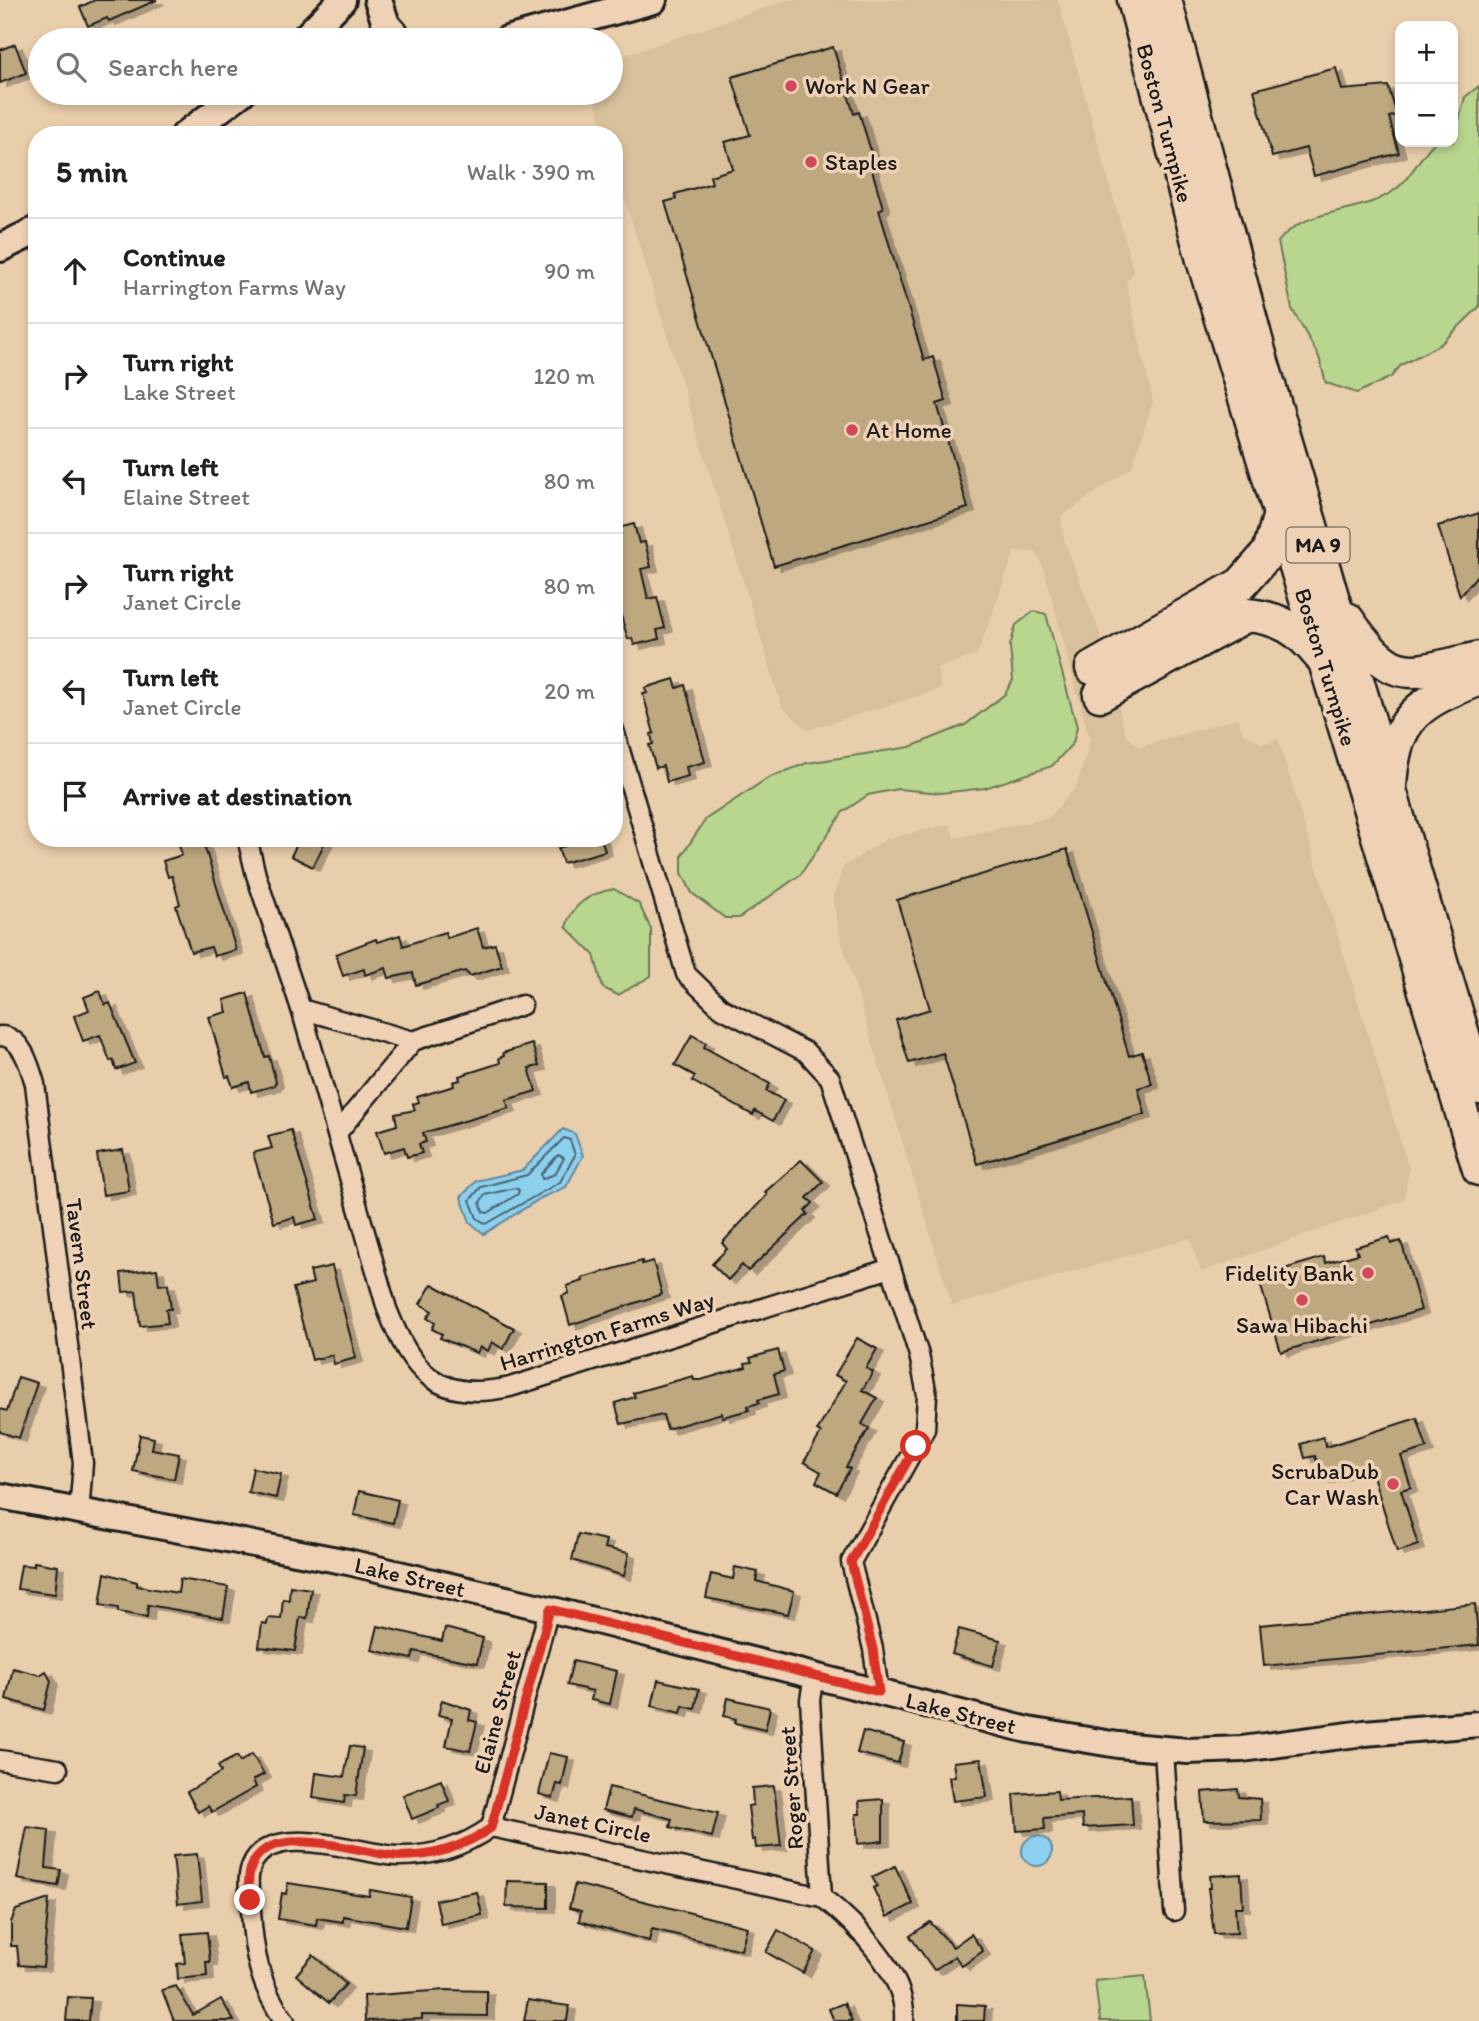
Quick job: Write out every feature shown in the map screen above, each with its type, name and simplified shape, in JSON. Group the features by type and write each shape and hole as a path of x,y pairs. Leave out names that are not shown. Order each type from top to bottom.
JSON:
{"highway":[{"name":"Boston Turnpike","path":"1134,0 1195,234 1479,1170"},
{"name":"Boston Turnpike","path":"1168,4 1262,362 1479,1088"},
{"path":"1280,514 1269,552 1241,584 1096,682 1247,615 1287,624 1324,660"},
{"path":"1335,603 1369,651 1395,669 1411,672 1479,658"},
{"path":"1389,793 1392,761 1403,726 1415,712 1443,693 1479,679"}],"main road":[{"path":"315,28 342,0"},
{"path":"378,0 390,28"},
{"path":"551,28 653,0"},
{"path":"197,126 225,105"},
{"path":"0,248 28,234"}],"street":[{"path":"623,760 686,974 721,1008 806,1052 831,1078 919,1355 928,1412 921,1437 851,1562 873,1649 879,1692"},
{"name":"Harrington Farms Way","path":"249,847 301,1009 399,1341 422,1371 455,1389 495,1390 550,1377 891,1268"},
{"path":"337,1133 413,1041 522,1006"},
{"path":"301,1009 413,1041"},
{"name":"Tavern Street","path":"0,1036 12,1039 19,1046 35,1084 83,1463 79,1513"},
{"name":"Lake Street","path":"0,1496 348,1562 550,1609 1028,1730 1164,1750 1245,1748 1364,1733 1479,1724"},
{"name":"Elaine Street","path":"491,1828 550,1609"},
{"name":"Roger Street","path":"814,1675 810,1700 822,1898"},
{"path":"1164,1750 1174,1911"},
{"path":"0,1760 58,1769"},
{"path":"285,2021 272,2004 262,1980 252,1931 250,1869 266,1849 291,1842 347,1846 395,1856 427,1854 467,1844 491,1828"},
{"name":"Janet Circle","path":"491,1828 822,1898 851,1920 889,1969 897,1984 904,2021"}],"shaded area":[{"path":"788,0 1058,0 1134,272 1126,282 1153,402 1132,467 1061,517 1064,540 1099,631 1126,736 1140,747 1238,718 1243,733 1263,744 1278,739 1409,1169 1404,1200 1201,1272 1190,1238 952,1306 841,939 833,898 843,867 886,839 950,824 954,838 1048,818 1076,787 1090,741 1044,569 1036,552 1015,551 977,655 937,668 941,689 808,730 782,707 623,193 623,126 602,126 596,105 623,105 623,56"}],"green space":[{"path":"1479,86 1479,307 1441,344 1401,365 1391,377 1357,393 1326,383 1319,357 1292,309 1278,242 1303,222 1382,198 1407,178 1430,147 1458,147 1458,121 1465,97"},
{"path":"1034,611 1046,614 1077,727 1073,743 1052,766 985,788 941,793 898,789 868,795 843,812 800,875 739,918 725,918 692,893 682,873 682,855 706,819 768,778 807,763 910,747 965,725 1005,694 1013,680 1010,646 1016,625"},
{"path":"614,889 639,904 651,929 651,976 618,995 603,988 594,955 566,927 573,912 584,900"},
{"path":"1145,1976 1150,2021 1100,2021 1095,1981"}],"water":[{"path":"563,1129 575,1134 583,1156 566,1187 541,1198 484,1234 470,1222 461,1197 476,1181 523,1170"},
{"path":"1037,1836 1048,1840 1052,1851 1048,1862 1037,1866 1026,1862 1022,1851 1026,1840"}],"building":[{"path":"95,0 157,0 109,21 107,18 88,26 80,7"},
{"path":"15,44 26,73 0,83 0,50"},
{"path":"833,47 854,114 859,112 874,161 870,163 883,208 879,210 924,360 933,357 946,401 937,404 968,508 774,566 665,202 676,199 675,194 712,183 710,176 733,169 725,142 750,135 732,77"},
{"path":"1336,68 1342,90 1388,86 1395,109 1395,116 1389,117 1395,147 1399,153 1314,176 1306,148 1272,157 1254,90"},
{"path":"1479,513 1479,573 1460,596 1438,526"},
{"path":"634,524 639,543 645,542 651,567 641,569 648,599 657,597 665,628 657,630 659,639 634,645 632,638 628,639 623,622 623,527"},
{"path":"674,679 677,688 685,685 705,762 686,767 688,776 667,782 663,766 656,768 649,745 653,744 651,734 654,733 643,694 647,693 645,688"},
{"path":"180,847 205,847 236,950 214,956 211,947 191,952 176,906 180,904 172,876 168,877 163,861 182,855"},
{"path":"296,847 323,847 313,867 291,856"},
{"path":"604,847 605,851 563,863 558,848"},
{"path":"1067,849 1129,1056 1142,1052 1152,1084 1138,1088 1145,1114 977,1164 943,1053 909,1063 896,1020 930,1009 897,900"},
{"path":"477,928 483,947 495,944 502,966 470,976 465,971 416,985 413,973 389,978 386,968 365,975 364,969 343,976 336,954 376,939 377,942 400,935 403,946 445,932 447,938"},
{"path":"100,991 105,1005 110,1003 135,1063 116,1070 100,1035 83,1041 74,1016 89,1010 84,997"},
{"path":"247,993 265,1057 269,1056 276,1082 273,1086 251,1092 249,1082 233,1087 229,1076 226,1077 209,1017 227,1012 224,1000"},
{"path":"692,1035 706,1043 704,1047 770,1084 766,1091 784,1100 773,1121 755,1111 753,1115 692,1081 695,1076 675,1065"},
{"path":"532,1044 539,1066 529,1068 536,1091 506,1100 509,1108 423,1133 426,1142 419,1144 422,1153 407,1157 404,1147 384,1153 377,1131 397,1125 395,1114 415,1110 413,1104 419,1102 417,1097 454,1086 453,1082 460,1080 459,1076 500,1063 499,1058 504,1056 503,1053"},
{"path":"291,1130 318,1219 296,1225 294,1217 274,1223 253,1153 272,1148 268,1136"},
{"path":"123,1150 129,1191 103,1195 97,1154"},
{"path":"801,1160 823,1182 807,1198 813,1203 805,1211 808,1214 748,1271 742,1265 728,1280 712,1264 727,1249 722,1243 767,1195 765,1192"},
{"path":"1389,1237 1391,1244 1401,1241 1421,1310 1281,1352 1258,1277 1324,1257 1326,1263 1358,1254 1355,1247"},
{"path":"642,1261 642,1264 653,1261 662,1294 570,1325 562,1296 569,1293 567,1286 583,1281 582,1278"},
{"path":"332,1266 356,1358 334,1364 332,1355 312,1360 293,1288 313,1283 310,1271"},
{"path":"157,1269 159,1285 168,1284 171,1309 166,1309 168,1323 140,1326 136,1291 123,1292 121,1273"},
{"path":"432,1284 514,1328 503,1349 492,1342 488,1351 480,1347 477,1353 440,1338 442,1334 432,1329 435,1323 427,1318 432,1311 420,1304"},
{"path":"857,1338 877,1349 866,1368 873,1372 862,1390 877,1398 862,1424 869,1428 846,1467 850,1469 836,1493 816,1482 821,1472 804,1462 821,1433 817,1431 846,1381 835,1375"},
{"path":"778,1350 784,1371 774,1374 779,1394 758,1400 759,1403 748,1406 749,1410 723,1417 722,1413 667,1429 663,1415 621,1424 615,1403 635,1397 633,1393 693,1376 694,1380 701,1380 746,1367 745,1363 752,1362 750,1358"},
{"path":"18,1377 37,1383 19,1438 0,1432 0,1409 7,1411"},
{"name":"ScrubaDub Car Wash","path":"1417,1418 1427,1448 1401,1456 1411,1487 1401,1490 1418,1545 1397,1552 1370,1466 1323,1480 1315,1456 1305,1458 1301,1444 1323,1437 1326,1447"},
{"path":"140,1435 154,1438 152,1449 179,1454 174,1479 133,1471"},
{"path":"253,1468 281,1474 276,1498 248,1492"},
{"path":"359,1491 398,1500 393,1523 354,1515"},
{"path":"578,1534 606,1540 604,1548 629,1553 624,1576 572,1560"},
{"path":"34,1562 58,1566 55,1594 17,1589 21,1565 34,1566"},
{"path":"735,1567 758,1572 756,1581 794,1591 788,1614 706,1598 711,1574 733,1579"},
{"path":"105,1573 137,1582 137,1586 178,1593 180,1579 228,1587 223,1618 148,1605 147,1617 118,1612 118,1608 100,1605"},
{"path":"290,1586 311,1589 307,1618 300,1617 295,1651 259,1647 262,1623 267,1624 268,1618 281,1619 283,1599 289,1600"},
{"path":"1475,1604 1479,1645 1264,1666 1260,1625"},
{"path":"378,1626 442,1641 445,1628 483,1638 477,1663 414,1651 412,1659 372,1650"},
{"path":"959,1629 1000,1640 993,1666 952,1654"},
{"path":"573,1661 617,1671 610,1704 591,1700 593,1691 567,1685"},
{"path":"13,1668 40,1675 46,1671 51,1681 44,1710 6,1699"},
{"path":"658,1680 699,1689 695,1709 683,1706 681,1713 652,1706"},
{"path":"728,1698 770,1708 765,1730 735,1723 736,1719 724,1716"},
{"path":"442,1700 471,1710 469,1720 477,1722 470,1751 446,1746 452,1718 438,1715"},
{"path":"863,1731 904,1742 898,1763 857,1753"},
{"path":"350,1746 363,1748 356,1796 345,1795 344,1803 313,1798 316,1773 344,1777"},
{"path":"549,1753 568,1757 562,1785 557,1784 553,1798 539,1794"},
{"path":"252,1754 264,1774 253,1780 256,1787 212,1812 208,1806 198,1812 187,1792 221,1772 218,1766 237,1756 240,1762"},
{"path":"981,1759 987,1797 953,1801 949,1777 955,1776 953,1762"},
{"path":"441,1780 449,1801 412,1819 403,1795"},
{"path":"774,1786 781,1846 756,1848 755,1839 752,1840 748,1806 753,1805 752,1788"},
{"path":"609,1787 718,1813 712,1837 670,1827 672,1819 634,1809 632,1817 603,1810"},
{"path":"1238,1789 1239,1797 1260,1799 1261,1820 1204,1821 1202,1792"},
{"path":"1057,1791 1058,1800 1131,1796 1133,1825 1083,1828 1082,1815 1044,1818 1045,1829 1017,1831 1014,1794"},
{"path":"883,1799 883,1841 858,1844 856,1814 860,1814 859,1801"},
{"path":"27,1827 49,1830 46,1868 61,1870 58,1886 17,1879"},
{"path":"197,1854 202,1901 178,1904 173,1856"},
{"path":"895,1866 913,1904 887,1917 873,1888 877,1886 872,1877"},
{"path":"1241,1874 1243,1907 1235,1907 1237,1933 1214,1934 1208,1888 1211,1888 1210,1876"},
{"path":"507,1881 548,1882 548,1908 506,1907"},
{"path":"288,1883 369,1896 370,1890 411,1897 406,1927 343,1916 343,1922 317,1918 316,1925 278,1919 282,1893 286,1894"},
{"path":"575,1884 747,1927 741,1950 652,1929 649,1941 579,1921 581,1911 569,1908"},
{"path":"477,1892 482,1915 441,1924 436,1900"},
{"path":"49,1899 43,1967 19,1965 17,1946 11,1946 11,1922 16,1910"},
{"path":"930,1922 953,1947 971,1934 983,1951 962,1966 955,1956 934,1970 910,1936"},
{"path":"778,1930 815,1951 803,1973 766,1952"},
{"path":"207,1932 210,1962 206,1962 207,1976 178,1979 177,1964 185,1963 182,1934"},
{"path":"313,1955 346,1984 329,2003 296,1975"},
{"path":"176,1986 193,2015 221,1999 234,2021 174,2021 162,1990"},
{"path":"445,1990 487,1991 487,2016 422,2015 422,2019 365,2021 364,1996"},
{"path":"68,1997 91,1998 89,2021 66,2021"},
{"path":"528,2000 569,2006 567,2021 524,2021"},
{"path":"844,2003 852,2021 834,2021 829,2009"},
{"path":"957,2004 985,2006 984,2021 957,2021"}],"place":[{"name":"Work N Gear","path":"791,86"},
{"name":"Staples","path":"811,162"},
{"name":"At Home","path":"852,430"},
{"name":"Fidelity Bank","path":"1368,1273"},
{"name":"Sawa Hibachi","path":"1302,1300"},
{"name":"ScrubaDub Car Wash","path":"1393,1484"}],"route":[{"path":"250,1900 250,1869 260,1854 273,1845 291,1842 347,1846 395,1856 427,1854 467,1844 491,1828 550,1609 592,1622 879,1692 873,1649 851,1562 853,1554 916,1446"}]}
